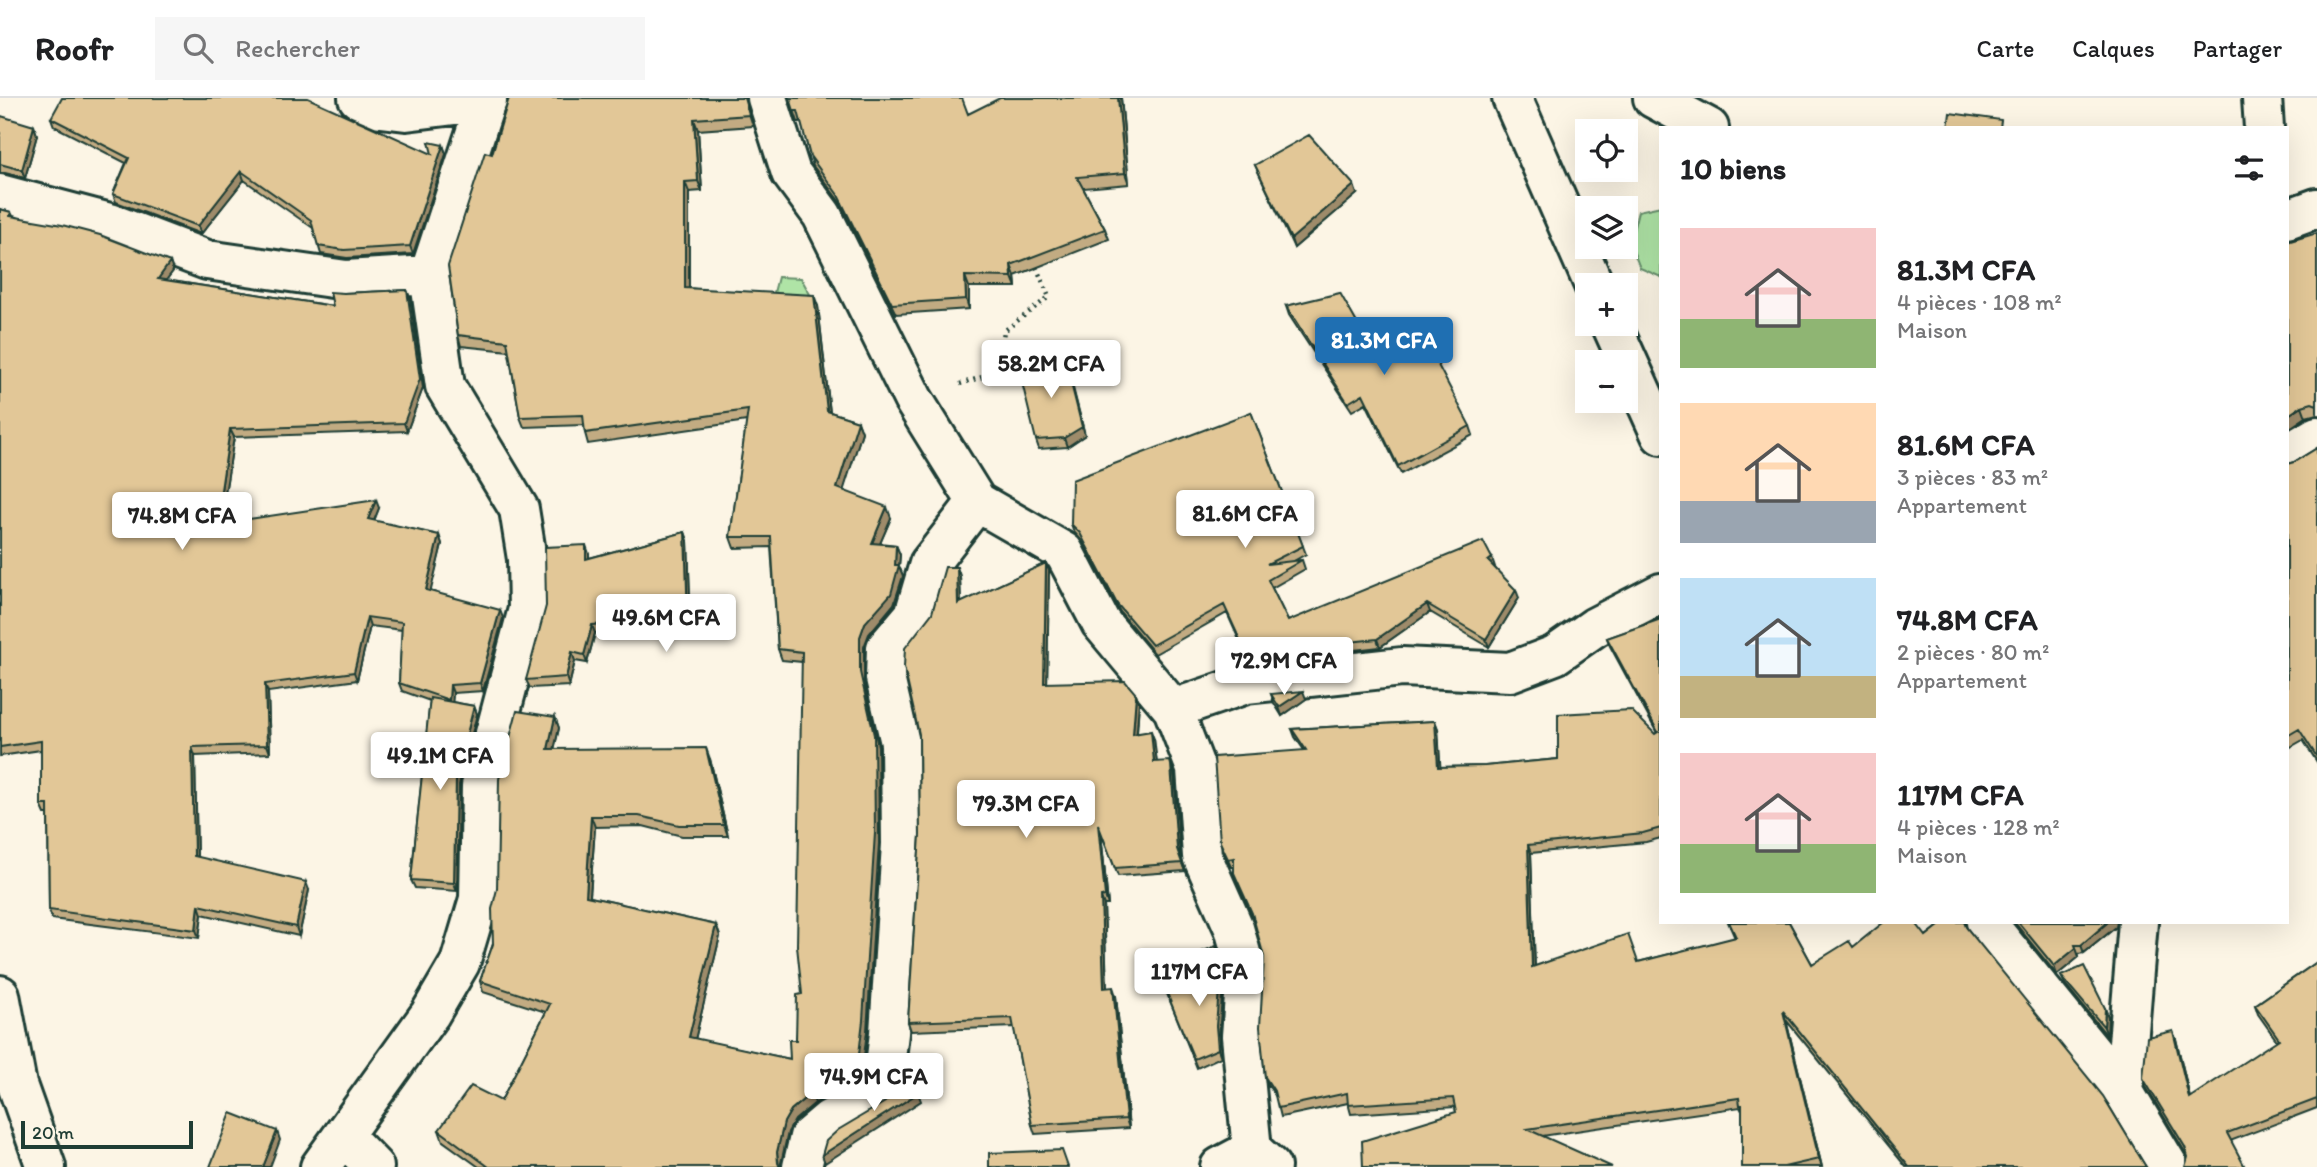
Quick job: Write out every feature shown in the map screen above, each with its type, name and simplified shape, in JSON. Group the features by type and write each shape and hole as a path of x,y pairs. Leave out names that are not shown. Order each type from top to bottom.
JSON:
{"street":[{"path":"320,1167 430,1014 460,963 479,899 481,786 528,609 527,559 519,509 446,386 429,275 487,100 406,111 381,108 358,98"},
{"path":"767,98 791,173 822,215 913,400 977,502 1064,552 1101,623 1173,709 1196,769 1202,856 1234,928 1247,971 1241,1036 1247,1161"},
{"path":"1512,98 1589,273"},
{"path":"1653,98 1705,126"},
{"path":"2262,98 2264,126"},
{"path":"0,194 110,223 207,261 346,280 429,275"},
{"path":"2289,218 2317,208"},
{"path":"1616,336 1659,431"},
{"path":"2289,453 2317,436"},
{"path":"802,1167 809,1137 829,1121 871,1097 883,1082 889,1033 901,844 900,743 886,678 886,648 914,615 929,565 977,502"},
{"path":"1173,709 1246,684 1402,667 1510,672 1556,655 1595,627 1659,594"},
{"path":"1988,924 2124,1092 2153,1162"},
{"path":"2124,1092 2138,924"},
{"path":"0,995 17,1085 46,1167"},
{"path":"343,1135 374,1167"}],"path":[{"path":"913,400 998,372 1004,331 1049,297 1034,260"}],"green space":[{"path":"1659,206 1659,276 1640,268 1636,259 1638,211"},
{"path":"778,277 801,278 817,307 764,332"}],"building":[{"path":"62,98 308,98 432,154 429,142 443,145 410,246 344,250 318,246 311,220 241,171 198,226 113,194 129,158 51,118"},
{"path":"509,98 744,98 749,115 694,119 698,181 685,182 685,288 814,295 827,411 858,421 837,488 887,507 872,543 896,545 895,565 899,565 891,594 865,623 860,637 860,672 874,735 875,833 858,1063 853,1069 811,1093 791,1110 784,1122 777,1152 780,1167 489,1167 439,1130 471,1086 501,1101 550,1004 480,981 493,944 492,909 497,889 499,779 517,711 555,717 548,749 706,748 724,825 679,825 639,816 591,816 586,896 716,925 689,1037 790,1059 789,1040 796,1040 797,995 802,994 797,946 802,652 778,649 771,537 730,537 748,410 585,433 583,415 520,417 507,341 458,335 448,266 485,152 492,154"},
{"path":"790,98 962,98 968,114 1000,98 1118,98 1125,173 1077,177 1105,229 1011,265 1012,277 965,276 966,299 892,304 838,195 810,156 798,111 794,111"},
{"path":"1950,113 2001,120 2000,126 1948,126"},
{"path":"1,116 34,126 22,170 0,164"},
{"path":"1309,135 1354,185 1291,239 1255,165"},
{"path":"0,209 11,212 10,216 100,235 170,262 158,279 333,306 330,292 407,290 420,379 404,423 230,429 216,524 376,500 368,519 439,535 426,590 500,610 480,683 450,685 449,700 399,683 402,622 367,617 354,672 265,684 267,745 192,747 194,856 306,882 296,927 199,905 196,930 49,910 48,805 41,805 41,741 0,747"},
{"path":"2317,233 2317,405 2312,403 2302,406 2289,415 2289,241"},
{"path":"1340,293 1374,353 1418,327 1470,426 1398,466 1363,394 1348,403 1286,306"},
{"path":"1065,359 1082,427 1064,438 1036,440 1019,370"},
{"path":"1251,412 1303,546 1267,564 1302,560 1268,580 1288,621 1483,541 1492,558 1488,561 1516,590 1486,639 1427,604 1377,639 1246,653 1224,605 1152,645 1117,604 1080,533 1071,524 1072,480"},
{"path":"2317,448 2317,757 2299,729 2289,735 2289,463"},
{"path":"685,532 688,619 592,625 584,655 572,652 566,677 526,680 546,606 545,547 586,545 586,559"},
{"path":"1046,563 1044,683 1125,681 1136,694 1133,734 1151,731 1154,762 1170,761 1177,849 1182,863 1115,868 1098,824 1105,896 1101,897 1104,988 1113,987 1126,1119 1032,1125 1012,1018 908,1022 920,835 919,734 904,667 905,648 932,613 945,567 957,567 958,604"},
{"path":"1659,620 1659,829 1643,833 1528,845 1532,967 1628,934 1638,962 1736,937 1730,924 1790,924 1812,964 1849,941 1853,947 1882,924 1917,924 1926,936 1941,924 1965,924 2103,1096 2146,1167 1909,1167 1783,1011 1819,1159 1784,1167 1742,1167 1742,1105 1739,1098 1527,1129 1612,1167 1363,1167 1362,1141 1456,1112 1453,1098 1348,1105 1347,1093 1278,1108 1274,1091 1265,1077 1260,1027 1264,957 1252,913 1234,873 1234,858 1228,859 1220,842 1214,757 1306,750 1292,729 1435,721 1438,767 1485,766 1558,759 1558,714 1631,710 1655,734 1658,732 1607,638"},
{"path":"1303,691 1279,707 1271,694"},
{"path":"430,698 474,706 456,777 454,883 411,880"},
{"path":"2020,924 2106,924 2081,945 2075,945 2076,948 2054,966"},
{"path":"1216,946 1221,965 1216,1026 1218,1049 1194,1059 1164,986 1214,984 1201,952"},
{"path":"2317,962 2317,1099 2227,1133 2245,1167 2185,1167 2188,1157 2185,1147 2143,1078 2147,1037 2173,1031 2189,1098 2279,1039 2255,1005"},
{"path":"2084,966 2105,1008 2104,1027 2061,976"},
{"path":"903,1069 918,1093 822,1155 826,1141 838,1130 885,1102 897,1087"},
{"path":"231,1113 277,1131 263,1167 210,1167"},
{"path":"1062,1150 1068,1167 989,1167 989,1153"}]}
